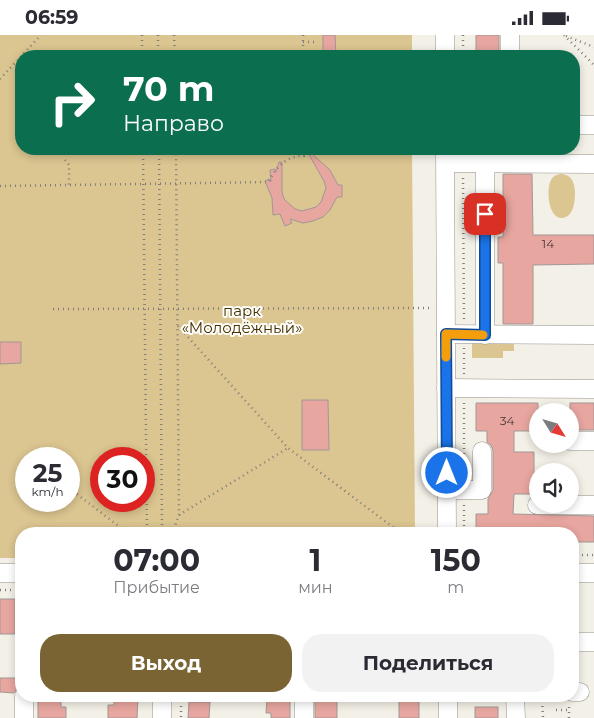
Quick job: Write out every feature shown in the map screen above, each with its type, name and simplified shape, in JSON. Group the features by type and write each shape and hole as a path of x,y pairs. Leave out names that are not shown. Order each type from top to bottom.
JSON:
{"street":[{"path":"445,35 445,50"},
{"path":"510,35 510,50"},
{"path":"580,125 594,125"},
{"path":"447,527 445,156 485,164 594,165"},
{"path":"485,164 485,335"},
{"path":"446,334 594,335"},
{"path":"446,388 594,389"},
{"path":"579,441 594,441"},
{"path":"447,490 482,490 482,451"},
{"path":"579,505 594,505"},
{"path":"0,573 15,573"},
{"path":"579,573 594,573"},
{"path":"579,642 594,642"},
{"path":"24,702 24,718"},
{"path":"162,702 162,718"},
{"path":"304,702 304,718"},
{"path":"448,702 448,718"},
{"path":"515,702 516,718"}],"path":[{"path":"27,50 41,35"},
{"path":"142,35 142,50"},
{"path":"158,35 158,50"},
{"path":"174,35 175,50"},
{"path":"303,35 303,50"},
{"path":"463,35 463,50"},
{"path":"564,35 594,47"},
{"path":"564,35 579,50"},
{"path":"303,42 316,42"},
{"path":"580,51 594,65"},
{"path":"0,79 15,63"},
{"path":"143,155 147,527"},
{"path":"158,155 162,527"},
{"path":"175,527 179,515 176,155"},
{"path":"0,186 269,183 278,167 288,160 304,155"},
{"path":"65,160 68,165 69,185"},
{"path":"53,309 446,308"},
{"path":"177,325 288,448 393,527"},
{"path":"179,515 288,448"},
{"path":"80,496 120,527"},
{"path":"579,555 594,555"},
{"path":"0,590 15,590"},
{"path":"181,702 181,718"},
{"path":"542,702 543,718"},
{"path":"556,710 569,710"}],"green space":[{"name":"парк «Молодёжный»","path":"0,35 412,35 412,50 15,50 15,155 412,155 415,527 15,527 15,558 0,558"},
{"path":"560,174 571,178 575,192 574,204 570,214 561,218 553,213 549,202 549,184 555,176"},
{"path":"514,340 514,351 503,351 503,358 472,358 472,341"}],"building":[{"path":"323,35 335,35 336,50 323,50"},
{"path":"476,35 499,35 499,50 476,50"},
{"path":"309,155 313,155 330,170 338,185 342,185 342,197 337,197 330,210 323,217 313,221 303,223 290,219 292,223 285,226 280,214 273,215 272,198 265,181 269,179 271,182 270,170 275,169 276,172 279,162 282,162 282,192 284,199 295,209 302,211 316,207 321,202 326,188"},
{"path":"503,174 532,174 533,235 594,235 594,264 533,265 533,324 503,324 503,263 498,263 498,237 503,237"},
{"path":"0,342 21,342 21,363 0,364"},
{"path":"302,400 328,400 329,450 302,450"},
{"path":"476,403 529,403 529,431 514,431 514,452 534,453 534,463 529,463 529,494 514,494 513,514 594,516 594,542 579,542 579,527 476,527 476,514 488,514 488,499 493,490 493,451 491,445 487,442 487,431 476,431"},
{"path":"579,403 594,403 594,430 579,430"},
{"path":"0,599 15,599 15,634 0,634"},
{"path":"0,678 15,678 14,693 0,692"},
{"path":"38,702 61,702 61,707 66,707 66,718 38,718"},
{"path":"114,702 138,702 137,718 108,718 108,705 114,705"},
{"path":"189,702 210,702 209,718 188,718"},
{"path":"267,702 290,702 290,718 271,718 271,713 266,713"},
{"path":"315,702 337,702 337,718 315,718"},
{"path":"399,702 419,702 419,718 399,718"},
{"path":"475,707 498,707 498,718 475,718"}],"slow traffic":[{"path":"446,357 446,334 483,335"}],"route":[{"path":"447,473 446,334 485,335 485,214"}]}
